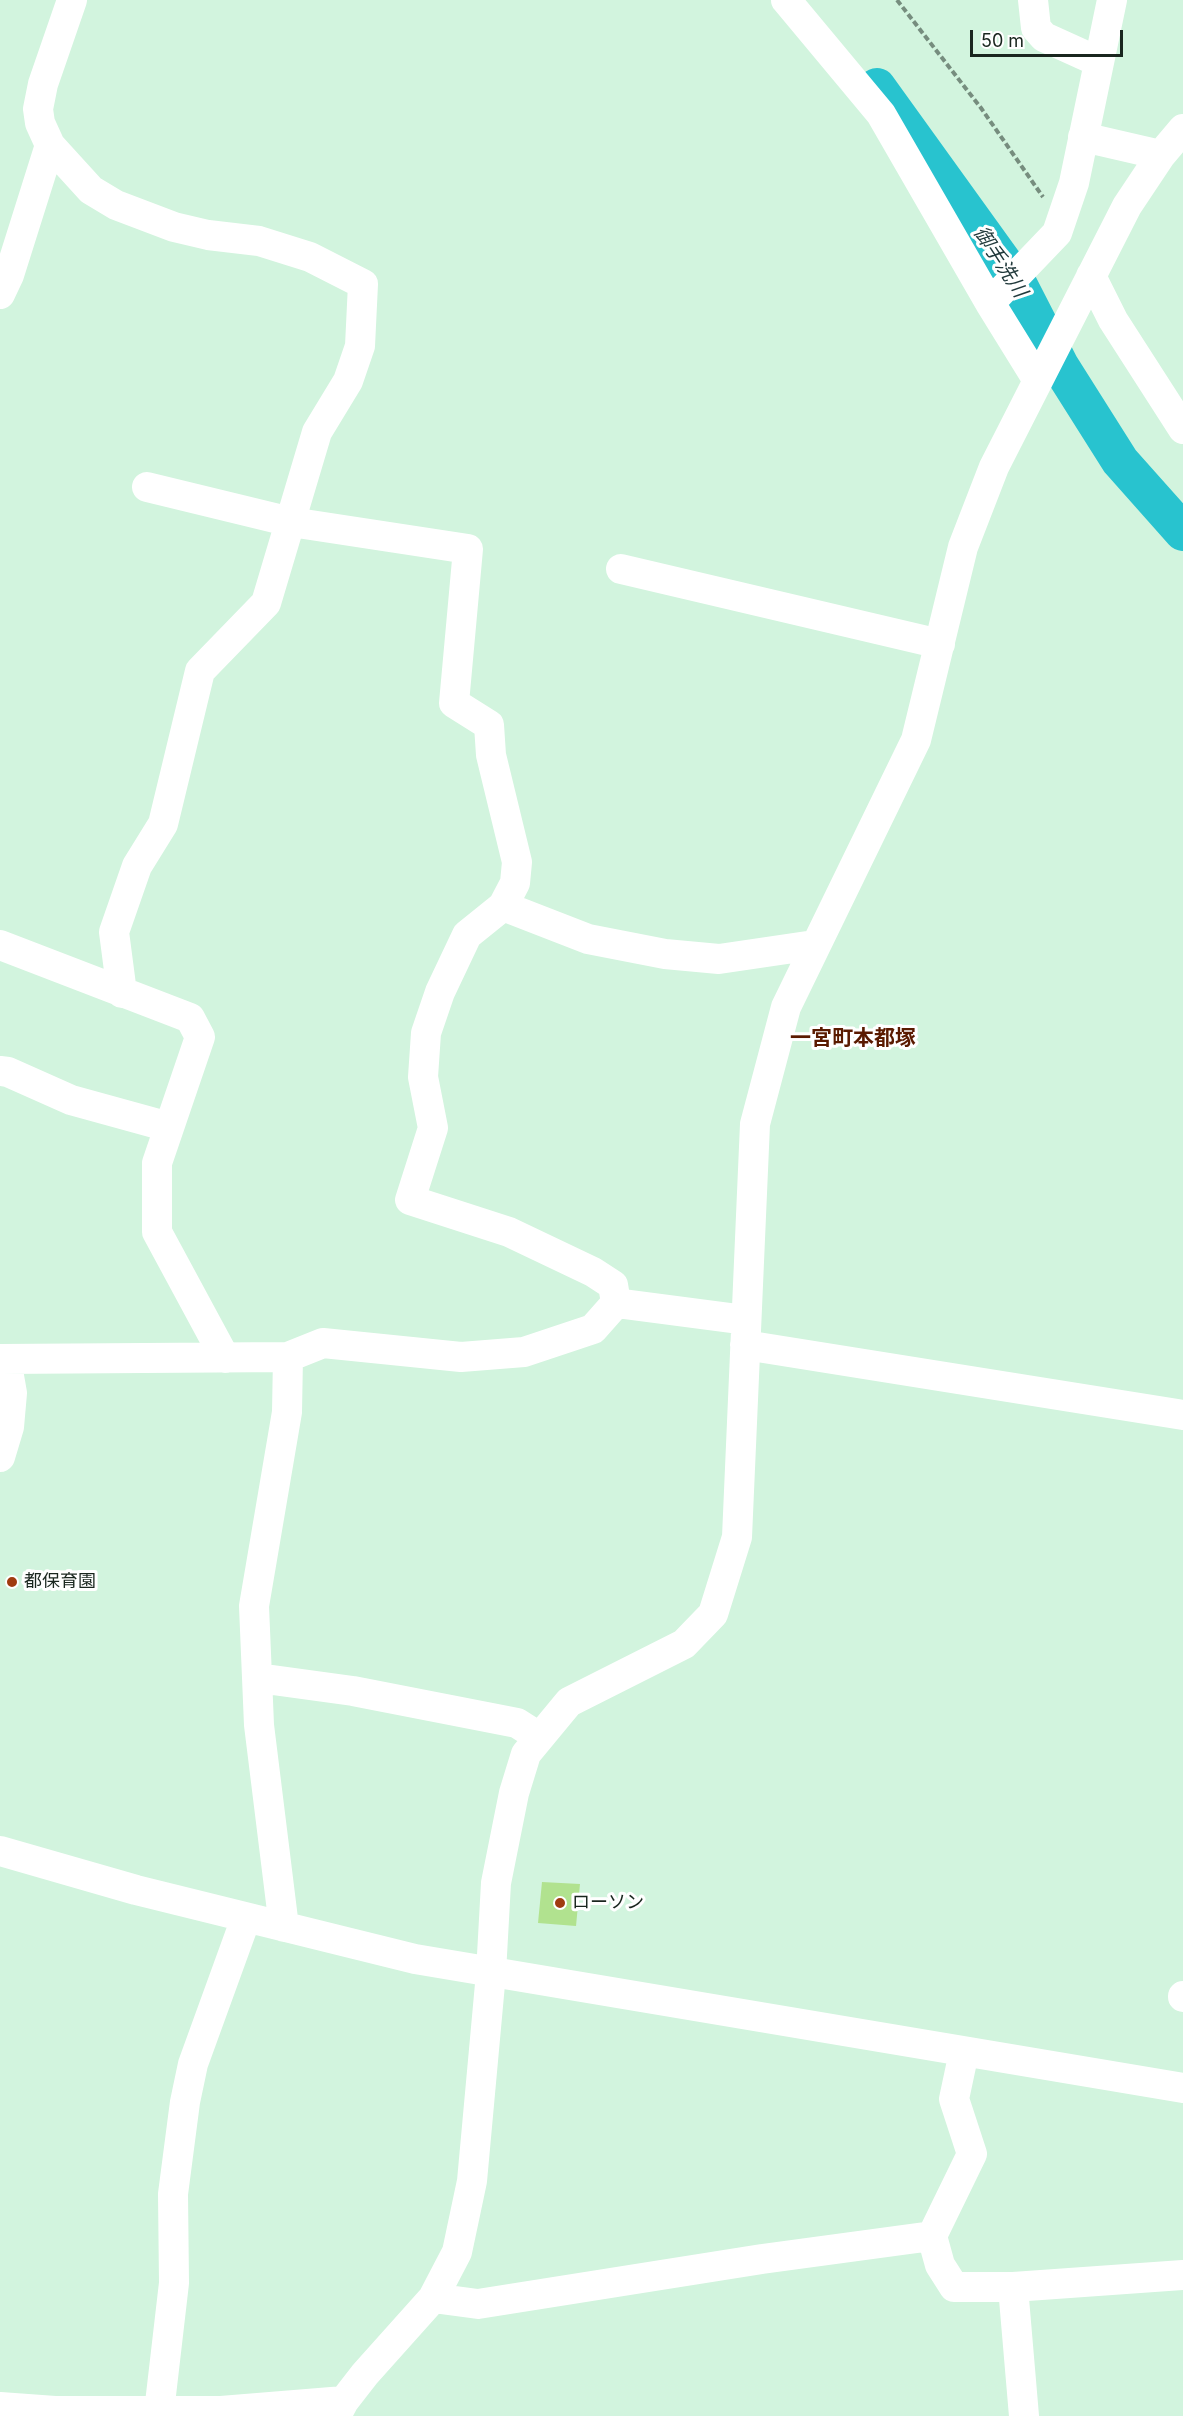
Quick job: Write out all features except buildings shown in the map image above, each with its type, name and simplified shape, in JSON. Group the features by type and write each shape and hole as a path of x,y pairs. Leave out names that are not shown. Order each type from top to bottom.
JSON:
{"street":[{"path":"72,0 42,84 38,109 40,123 50,145 91,190 116,205 197,232 260,241 310,257 363,284 360,346 348,381 317,432 266,603 200,671 163,824 137,866 114,932 122,993"},
{"path":"786,0 881,114 994,298 1037,378"},
{"path":"1033,0 1036,28 1044,37 1097,61"},
{"path":"994,298 1059,227 1074,183 1097,61 1112,0"},
{"path":"0,2408 159,2412 340,2408 434,2298 457,2252 472,2181 491,1973 496,1883 514,1793 526,1754 569,1702 684,1644 712,1614 737,1538 755,1124 786,1007 814,945 916,740 963,547 994,467 1037,378 1127,206 1161,155 1183,129"},
{"path":"1083,137 1161,155"},
{"path":"0,294 9,275 50,145"},
{"path":"1091,276 1113,320 1181,423"},
{"path":"147,487 291,522 468,549 454,703 489,725 491,755 517,861 515,883 503,906 467,935 440,992 426,1033 423,1077 433,1128 411,1200 509,1232 593,1272 613,1285 616,1303"},
{"path":"621,569 940,644"},
{"path":"503,906 588,939 665,954 719,959 814,945"},
{"path":"0,945 190,1018 200,1037 157,1163 157,1233 225,1358"},
{"path":"0,1071 8,1072 71,1100 169,1127"},
{"path":"616,1303 746,1333 1183,1414"},
{"path":"0,1457 9,1427 12,1393 3,1359 288,1357 323,1343 461,1357 524,1352 593,1329 616,1303"},
{"path":"284,1927 259,1725 254,1606 287,1412 288,1357"},
{"path":"258,1678 353,1691 517,1724 539,1737"},
{"path":"0,1851 136,1890 415,1959 1183,2088"},
{"path":"159,2412 174,2283 173,2194 185,2102 194,2064 246,1918"},
{"path":"964,2052 954,2099 972,2154 932,2236 940,2265 954,2287 1013,2287 1183,2275"},
{"path":"434,2298 478,2304 762,2259 932,2236"},
{"path":"1013,2287 1024,2416"}],"path":[{"path":"897,0 981,108 1059,227"}],"waterway":[{"name":"御手洗川","path":"877,87 1016,280 1060,366 1120,461 1183,532"}],"place":[{"name":"都保育園","path":"12,1582"},
{"name":"ローソン","path":"560,1903"}],"district":[{"name":"一宮町本都塚","path":"853,1039"}]}
